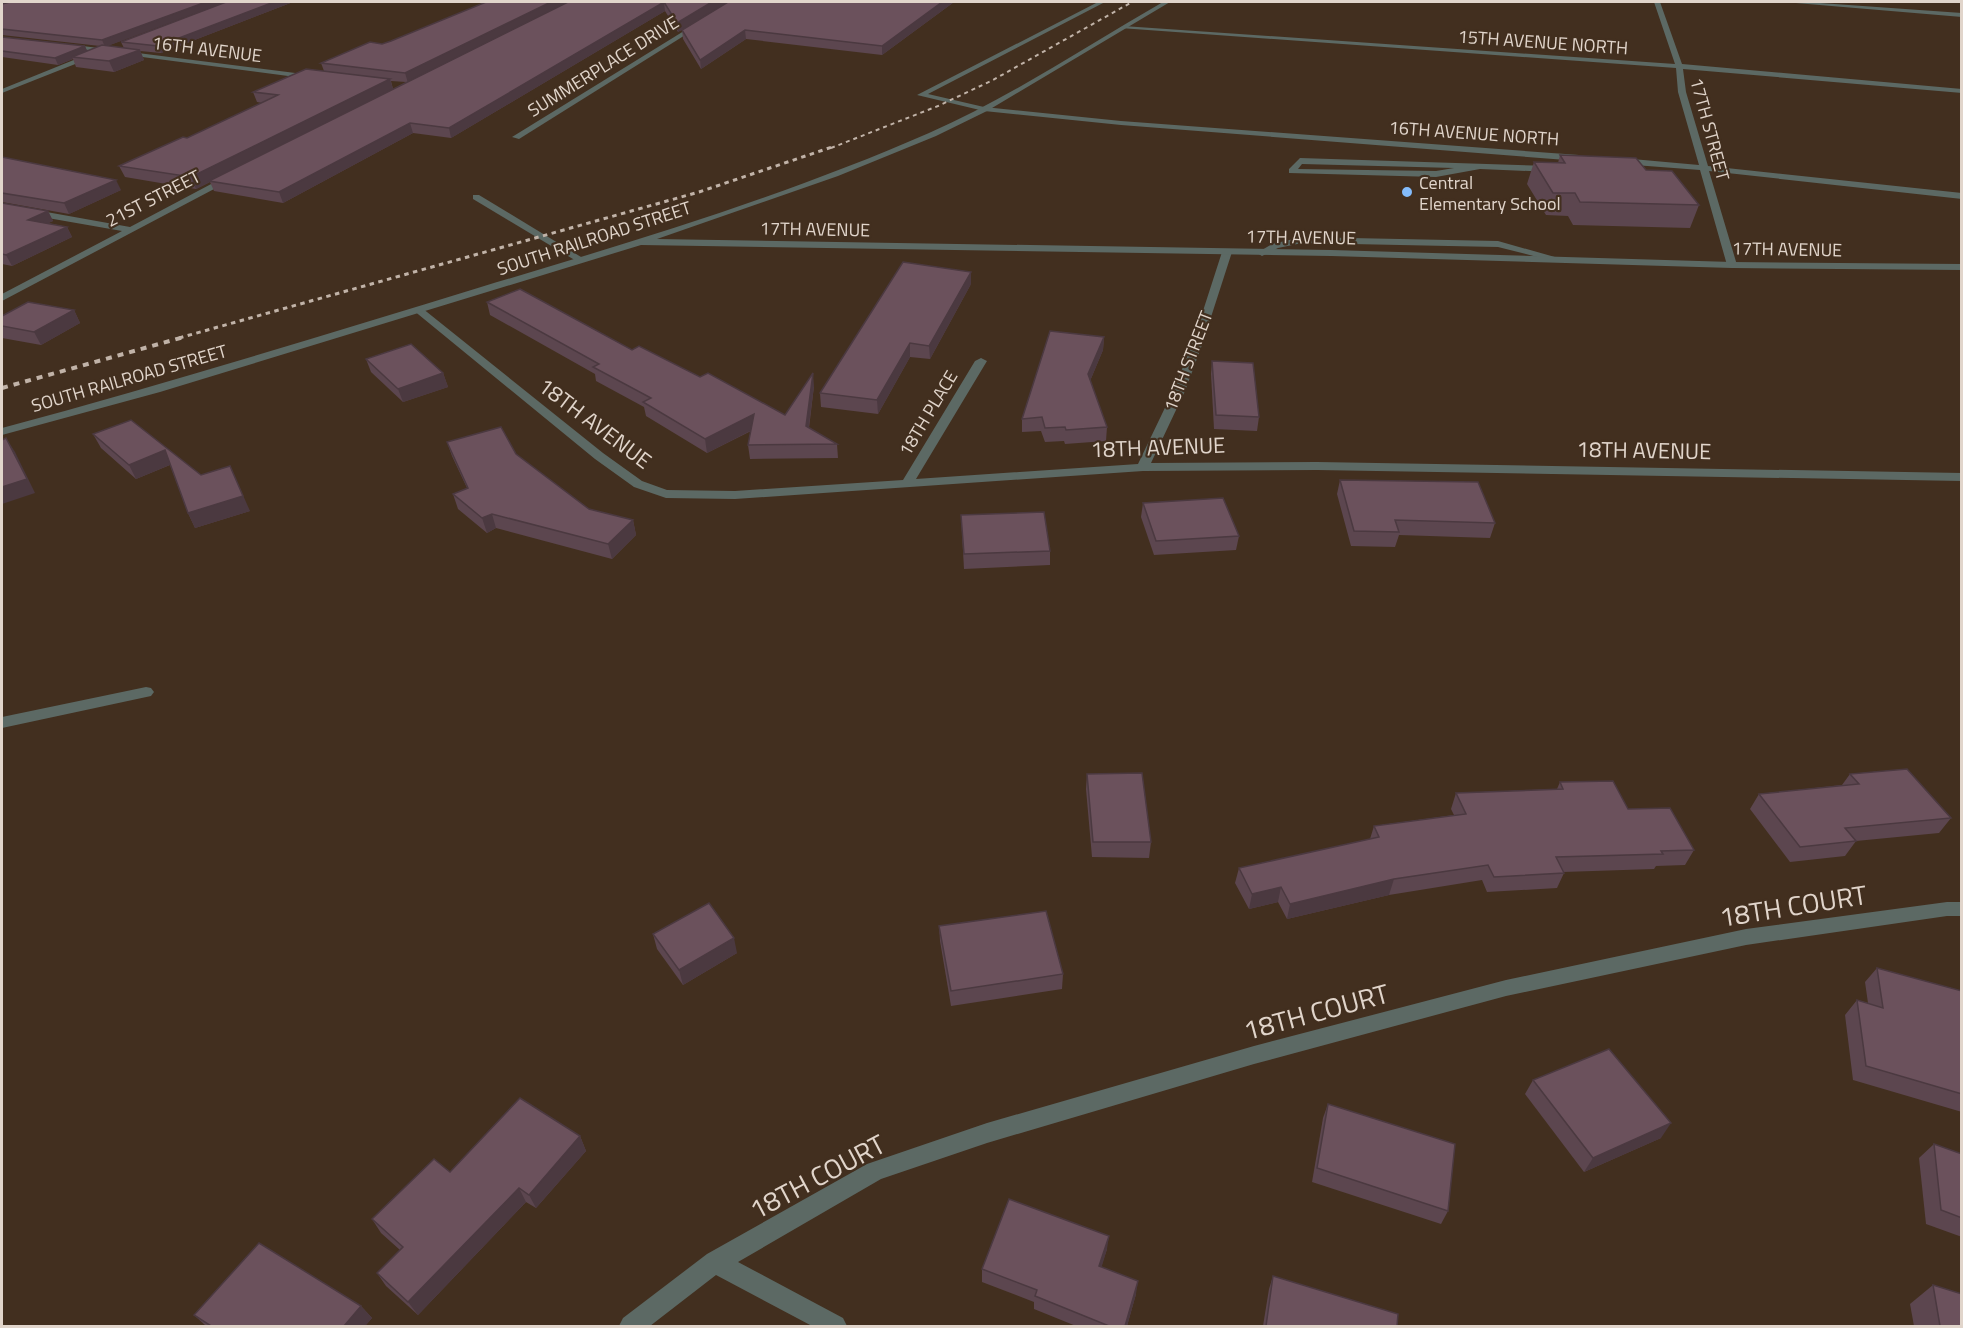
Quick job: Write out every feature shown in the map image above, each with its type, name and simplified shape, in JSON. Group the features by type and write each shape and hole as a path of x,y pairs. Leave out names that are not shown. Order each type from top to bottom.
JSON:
{"street":[{"name":"SUMMERPLACE DRIVE","path":"516,137 735,2"},
{"path":"984,109 921,95 1102,2"},
{"name":"SOUTH RAILROAD STREET","path":"2,432 156,390 640,242 836,174 933,134 984,109 1167,2"},
{"name":"17TH STREET","path":"1658,2 1678,66 1682,92 1706,168 1711,196 1732,265"},
{"path":"1787,2 1962,15"},
{"name":"15TH AVENUE NORTH","path":"1123,28 1678,66 1962,92"},
{"path":"2,92 125,43"},
{"name":"16TH AVENUE","path":"59,45 318,78"},
{"name":"16TH AVENUE NORTH","path":"984,109 1121,123 1592,159 1553,169 1479,167"},
{"path":"1615,160 1962,196"},
{"path":"1300,161 1479,167 1436,174 1292,171 1300,161"},
{"name":"21ST STREET","path":"2,298 235,175"},
{"path":"476,197 581,260"},
{"path":"2,207 128,230"},
{"name":"17TH AVENUE","path":"640,242 1227,252 1732,265 1962,267"},
{"name":"18TH STREET","path":"1143,466 1179,390 1197,345 1227,252"},
{"name":"18TH AVENUE","path":"418,310 599,456 638,484 666,494 700,496 1143,466 1317,466 1962,477"},
{"name":"18TH PLACE","path":"906,483 981,361"},
{"path":"2,723 146,692"},
{"name":"18TH COURT","path":"715,1262 875,1171 987,1133 1254,1055 1506,988 1746,937 1947,909 1962,909"},
{"path":"631,1326 715,1262 835,1326"}],"building":[{"path":"10,2 206,2 102,40 2,29 2,4"},
{"path":"226,2 274,2 158,46 121,42"},
{"path":"486,2 551,2 405,73 321,63 370,42 382,44 391,41"},
{"path":"568,2 664,2 449,128 410,123 279,192 209,181"},
{"path":"664,2 712,2 677,23"},
{"path":"728,2 942,2 882,46 745,30 700,60 682,30"},
{"path":"2,37 85,46 55,58 2,51"},
{"path":"102,45 140,50 109,61 72,57"},
{"path":"306,69 390,79 191,177 119,166 183,137 187,138 278,95 253,92"},
{"path":"1560,155 1636,158 1646,170 1672,171 1699,205 1580,202 1575,193 1553,193 1534,162 1565,163"},
{"path":"2,157 116,180 64,203 2,193"},
{"path":"2,203 48,211 28,220 67,227 6,255 2,254"},
{"path":"903,262 971,272 929,346 910,343 877,400 820,393"},
{"path":"520,289 632,350 639,346 700,377 708,373 785,415 813,373 806,426 837,444 748,445 754,414 705,439 643,402 651,398 593,367 599,364 487,302"},
{"path":"28,302 74,310 34,332 2,326 2,316"},
{"path":"1050,331 1104,337 1088,374 1107,427 1066,430 1065,427 1045,428 1042,417 1022,419"},
{"path":"411,344 443,373 398,389 366,359"},
{"path":"1212,361 1253,363 1259,417 1216,415"},
{"path":"131,420 201,475 230,466 243,496 188,513 165,450 129,465 93,434"},
{"path":"501,427 516,454 589,509 633,520 608,544 492,514 482,518 453,494 468,488 447,442"},
{"path":"6,438 27,479 2,487 2,440"},
{"path":"1340,480 1478,482 1495,523 1395,520 1399,532 1354,531"},
{"path":"1223,498 1239,536 1156,541 1143,503"},
{"path":"1044,512 1050,551 964,554 961,515"},
{"path":"1907,769 1951,818 1845,828 1856,841 1800,847 1759,794 1859,784 1850,774"},
{"path":"1142,773 1151,842 1093,842 1087,774"},
{"path":"1613,781 1628,809 1670,808 1694,850 1661,851 1663,854 1556,857 1564,873 1494,877 1488,865 1394,879 1290,904 1281,887 1252,894 1239,868 1379,837 1374,826 1466,814 1456,793 1563,789 1560,782"},
{"path":"709,903 734,938 679,970 653,934"},
{"path":"1046,911 1063,974 951,991 939,926"},
{"path":"1877,968 1962,991 1962,1094 1866,1066 1857,1000 1883,1008"},
{"path":"1609,1049 1671,1123 1593,1158 1533,1080"},
{"path":"520,1098 580,1136 529,1195 519,1188 408,1302 377,1273 403,1247 372,1219 434,1159 450,1172"},
{"path":"1328,1104 1455,1144 1448,1211 1317,1168"},
{"path":"1934,1144 1962,1154 1962,1218 1941,1210"},
{"path":"1009,1199 1109,1236 1099,1266 1138,1281 1125,1326 1109,1326 1035,1296 1037,1290 982,1269"},
{"path":"259,1243 361,1306 344,1326 211,1326 194,1315"},
{"path":"1273,1276 1398,1314 1397,1326 1266,1326"},
{"path":"1933,1285 1962,1294 1962,1326 1940,1326"}],"railway":[{"path":"831,148 938,106 993,80 1132,2"},
{"path":"179,338 699,192 835,146"},
{"path":"2,388 184,337"}],"place":[{"name":"Central Elementary School","path":"1407,192"}]}
